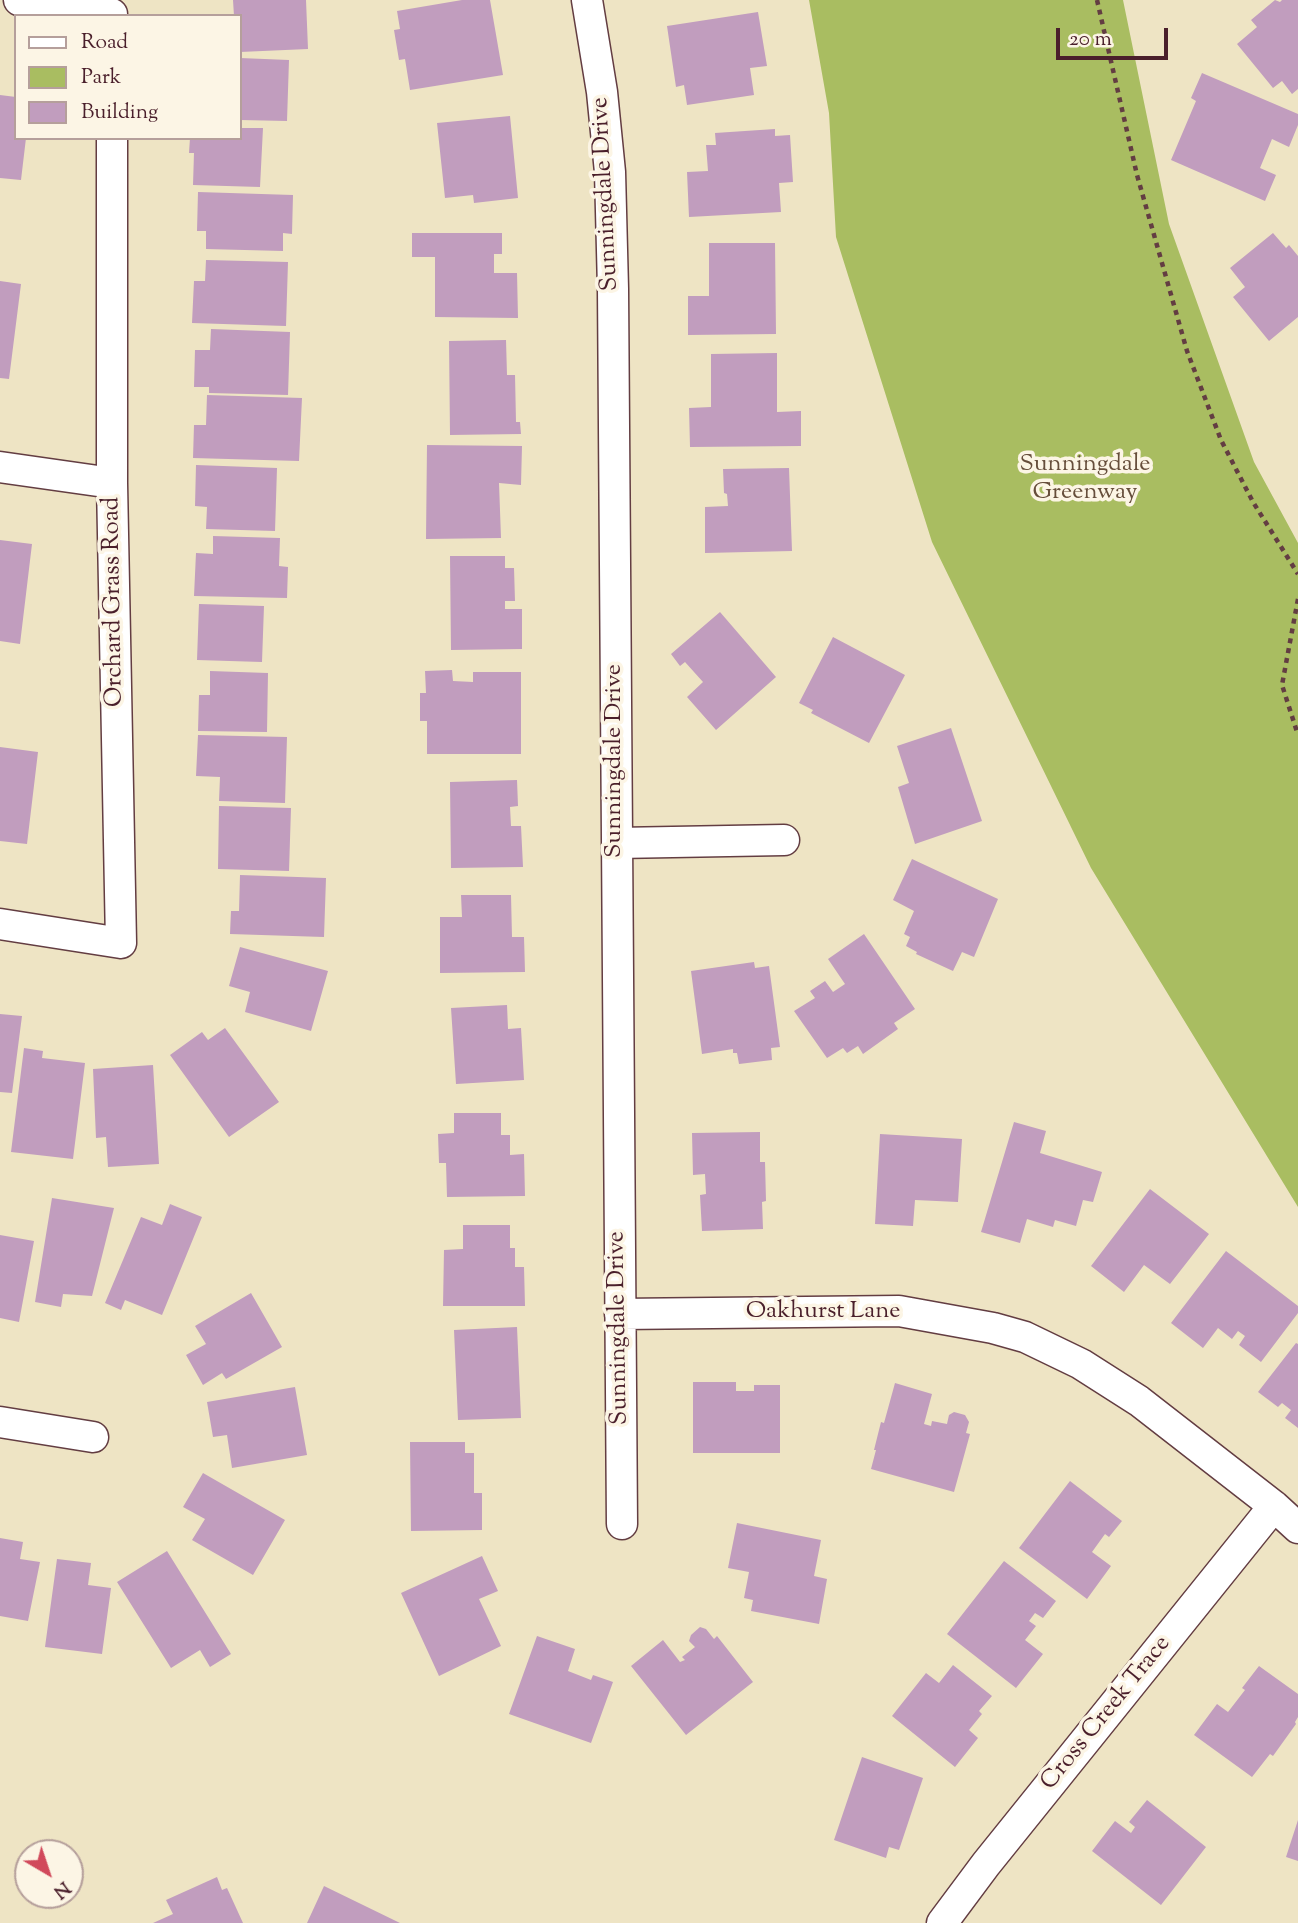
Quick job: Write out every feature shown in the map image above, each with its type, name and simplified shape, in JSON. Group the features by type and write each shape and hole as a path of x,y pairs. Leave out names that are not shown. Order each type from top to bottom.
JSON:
{"street":[{"path":"19,0 113,14"},
{"name":"Sunningdale Drive","path":"587,0 602,92 610,172 622,1524"},
{"name":"Orchard Grass Road","path":"0,924 121,943 112,483 113,140"},
{"path":"0,467 112,483"},
{"path":"617,843 784,840"},
{"name":"Oakhurst Lane","path":"620,1314 899,1311 993,1328 1025,1337 1081,1364 1139,1401 1274,1506 1298,1528"},
{"path":"0,1422 93,1437"},
{"name":"Cross Creek Trace","path":"942,1923 986,1864 1274,1506"}],"path":[{"path":"1097,0 1137,175 1187,351 1222,440 1253,502 1298,574"},
{"path":"1298,599 1282,685 1298,735"}],"green space":[{"name":"Sunningdale Greenway","path":"809,0 1123,0 1169,224 1254,462 1298,543 1298,1207 1091,868 932,542 836,237 829,113"}],"building":[{"path":"233,0 306,0 308,49 242,52 242,14 234,14"},
{"path":"462,0 490,0 503,75 410,90 405,59 399,60 394,30 400,29 397,11"},
{"path":"1275,0 1298,0 1298,89 1292,94 1282,81 1273,88 1237,44 1257,27 1251,20"},
{"path":"758,12 767,66 750,68 754,95 687,105 684,85 676,87 667,26"},
{"path":"242,58 289,60 287,121 242,120"},
{"path":"1202,73 1298,114 1298,125 1289,147 1272,139 1260,168 1276,175 1265,201 1171,160 1196,101 1191,98"},
{"path":"0,95 14,97 14,140 26,140 21,180 0,178"},
{"path":"510,116 518,198 474,203 473,195 445,198 437,123"},
{"path":"242,128 263,128 260,187 193,185 194,153 189,153 190,140 242,140"},
{"path":"775,129 775,136 790,135 793,182 779,183 781,212 689,217 687,172 708,171 706,145 716,145 715,133"},
{"path":"198,192 293,195 292,234 283,233 283,251 206,249 206,231 197,231"},
{"path":"412,233 502,233 502,254 494,254 494,273 517,273 518,318 435,317 435,257 412,257"},
{"path":"1273,233 1286,248 1289,245 1298,256 1298,317 1269,341 1233,297 1245,287 1230,268"},
{"path":"709,243 775,243 776,334 688,335 688,296 709,296"},
{"path":"206,260 288,262 286,326 192,323 194,281 205,281"},
{"path":"0,281 21,284 9,379 0,378"},
{"path":"211,329 290,332 288,395 209,393 209,387 194,387 195,350 210,350"},
{"path":"506,340 507,375 515,375 516,422 520,422 521,434 450,435 449,341"},
{"path":"777,353 777,412 801,411 801,446 690,447 689,408 711,407 711,354"},
{"path":"207,395 302,398 299,461 193,458 194,425 206,425"},
{"path":"427,445 522,446 521,485 499,483 501,538 426,539"},
{"path":"196,465 277,468 275,531 206,529 207,507 195,506"},
{"path":"789,468 792,551 705,553 705,507 728,506 727,494 724,493 723,469"},
{"path":"213,536 280,538 279,566 288,567 287,598 194,596 196,553 213,554"},
{"path":"0,540 32,544 20,644 0,641"},
{"path":"450,556 505,556 505,568 514,568 515,601 505,601 505,609 522,609 522,649 451,650"},
{"path":"199,604 264,606 262,662 197,660"},
{"path":"720,612 776,677 716,730 687,697 703,682 685,662 680,666 671,654"},
{"path":"833,637 905,675 869,743 811,713 813,710 799,703"},
{"path":"452,670 453,681 473,682 473,672 521,672 521,754 427,754 427,721 420,721 420,693 426,693 425,671"},
{"path":"210,671 268,673 267,732 198,731 199,695 210,695"},
{"path":"951,728 982,821 915,844 898,787 909,783 897,746"},
{"path":"198,735 287,737 285,803 219,801 220,777 196,776"},
{"path":"0,747 38,752 27,844 0,841"},
{"path":"517,780 518,806 510,807 511,826 521,826 523,867 451,868 450,782"},
{"path":"219,806 291,808 289,871 218,869"},
{"path":"912,859 998,899 974,957 962,952 953,971 916,954 917,952 906,946 910,937 904,934 914,911 893,900"},
{"path":"240,875 326,878 324,937 230,934 231,911 239,911"},
{"path":"461,895 511,895 512,937 524,937 525,972 440,973 440,917 462,917"},
{"path":"864,934 915,1009 894,1023 898,1029 863,1054 858,1046 847,1053 843,1048 827,1058 794,1011 815,998 810,991 825,981 833,992 845,984 828,959"},
{"path":"240,947 328,971 311,1031 245,1012 250,992 229,986"},
{"path":"754,962 755,968 769,966 780,1047 771,1048 772,1060 739,1064 737,1053 733,1053 733,1049 702,1054 691,971"},
{"path":"507,1005 508,1029 521,1028 524,1080 456,1084 451,1008"},
{"path":"0,1014 22,1016 12,1093 0,1092"},
{"path":"225,1028 279,1102 229,1137 170,1055 202,1032 208,1040"},
{"path":"24,1048 43,1051 42,1058 85,1063 73,1159 11,1152"},
{"path":"153,1065 159,1164 108,1167 106,1137 96,1138 93,1069"},
{"path":"454,1113 501,1113 501,1135 510,1135 510,1155 524,1154 525,1196 447,1197 446,1163 439,1163 438,1134 454,1133"},
{"path":"1014,1122 1046,1131 1040,1153 1102,1172 1093,1202 1083,1200 1076,1226 1055,1220 1053,1227 1027,1219 1020,1243 981,1232"},
{"path":"760,1132 760,1162 765,1162 766,1201 762,1202 763,1229 702,1231 700,1195 706,1194 705,1174 693,1175 692,1133"},
{"path":"880,1134 962,1139 958,1202 915,1200 913,1226 875,1224"},
{"path":"1150,1189 1209,1234 1170,1284 1144,1265 1124,1292 1091,1266"},
{"path":"52,1198 114,1208 92,1296 63,1294 61,1307 35,1302"},
{"path":"170,1204 202,1217 162,1315 125,1300 121,1310 105,1303 141,1217 162,1225"},
{"path":"463,1225 510,1225 510,1248 515,1248 515,1267 524,1267 525,1306 443,1306 444,1250 463,1249"},
{"path":"0,1235 34,1241 19,1322 0,1318"},
{"path":"1226,1251 1298,1306 1298,1313 1261,1362 1239,1345 1245,1336 1238,1331 1232,1339 1218,1328 1203,1348 1171,1323"},
{"path":"251,1293 282,1347 226,1379 222,1373 203,1385 186,1355 206,1344 195,1326"},
{"path":"517,1327 521,1418 458,1420 454,1330"},
{"path":"1296,1343 1298,1428 1285,1418 1291,1410 1282,1403 1278,1407 1258,1392"},
{"path":"693,1382 736,1382 736,1391 754,1391 754,1385 780,1385 780,1453 693,1453"},
{"path":"895,1383 932,1394 924,1424 931,1426 932,1421 947,1424 949,1415 954,1412 965,1415 969,1422 966,1433 970,1434 954,1492 871,1469 881,1422 884,1423"},
{"path":"295,1387 307,1455 232,1468 227,1435 213,1437 207,1402"},
{"path":"410,1442 465,1442 465,1453 474,1453 474,1493 482,1493 482,1530 411,1531"},
{"path":"203,1473 285,1520 253,1575 192,1540 205,1519 183,1507"},
{"path":"1070,1481 1122,1521 1109,1537 1105,1534 1092,1552 1111,1566 1087,1599 1019,1548"},
{"path":"737,1523 821,1540 814,1576 827,1579 819,1624 751,1611 753,1600 744,1598 749,1572 728,1568"},
{"path":"0,1538 23,1542 20,1559 40,1562 28,1621 0,1616"},
{"path":"167,1551 231,1654 210,1667 200,1650 171,1668 117,1582"},
{"path":"482,1556 498,1591 479,1599 501,1646 439,1676 401,1593"},
{"path":"57,1559 91,1563 88,1585 111,1588 102,1654 45,1647"},
{"path":"1004,1561 1056,1601 1043,1618 1035,1613 1029,1621 1036,1626 1025,1640 1043,1654 1016,1688 947,1634"},
{"path":"700,1627 706,1629 714,1639 717,1636 753,1682 686,1735 631,1666 663,1640 680,1662 685,1660 682,1657 695,1647 689,1641 691,1635"},
{"path":"537,1636 575,1649 568,1671 591,1680 593,1675 613,1682 591,1743 509,1714"},
{"path":"953,1665 992,1696 979,1711 982,1714 969,1730 978,1738 955,1767 892,1716 926,1673 939,1683"},
{"path":"1259,1666 1298,1694 1298,1717 1273,1756 1270,1754 1252,1777 1194,1735 1217,1704 1228,1712"},
{"path":"862,1757 923,1778 899,1850 889,1847 886,1858 834,1840"},
{"path":"1147,1800 1206,1847 1161,1905 1092,1851 1115,1821 1131,1833 1135,1827 1129,1822"},
{"path":"1298,1820 1298,1861 1286,1857"},
{"path":"217,1877 222,1890 227,1888 243,1923 153,1923 173,1914 166,1900"},
{"path":"324,1886 400,1923 307,1923"}]}
